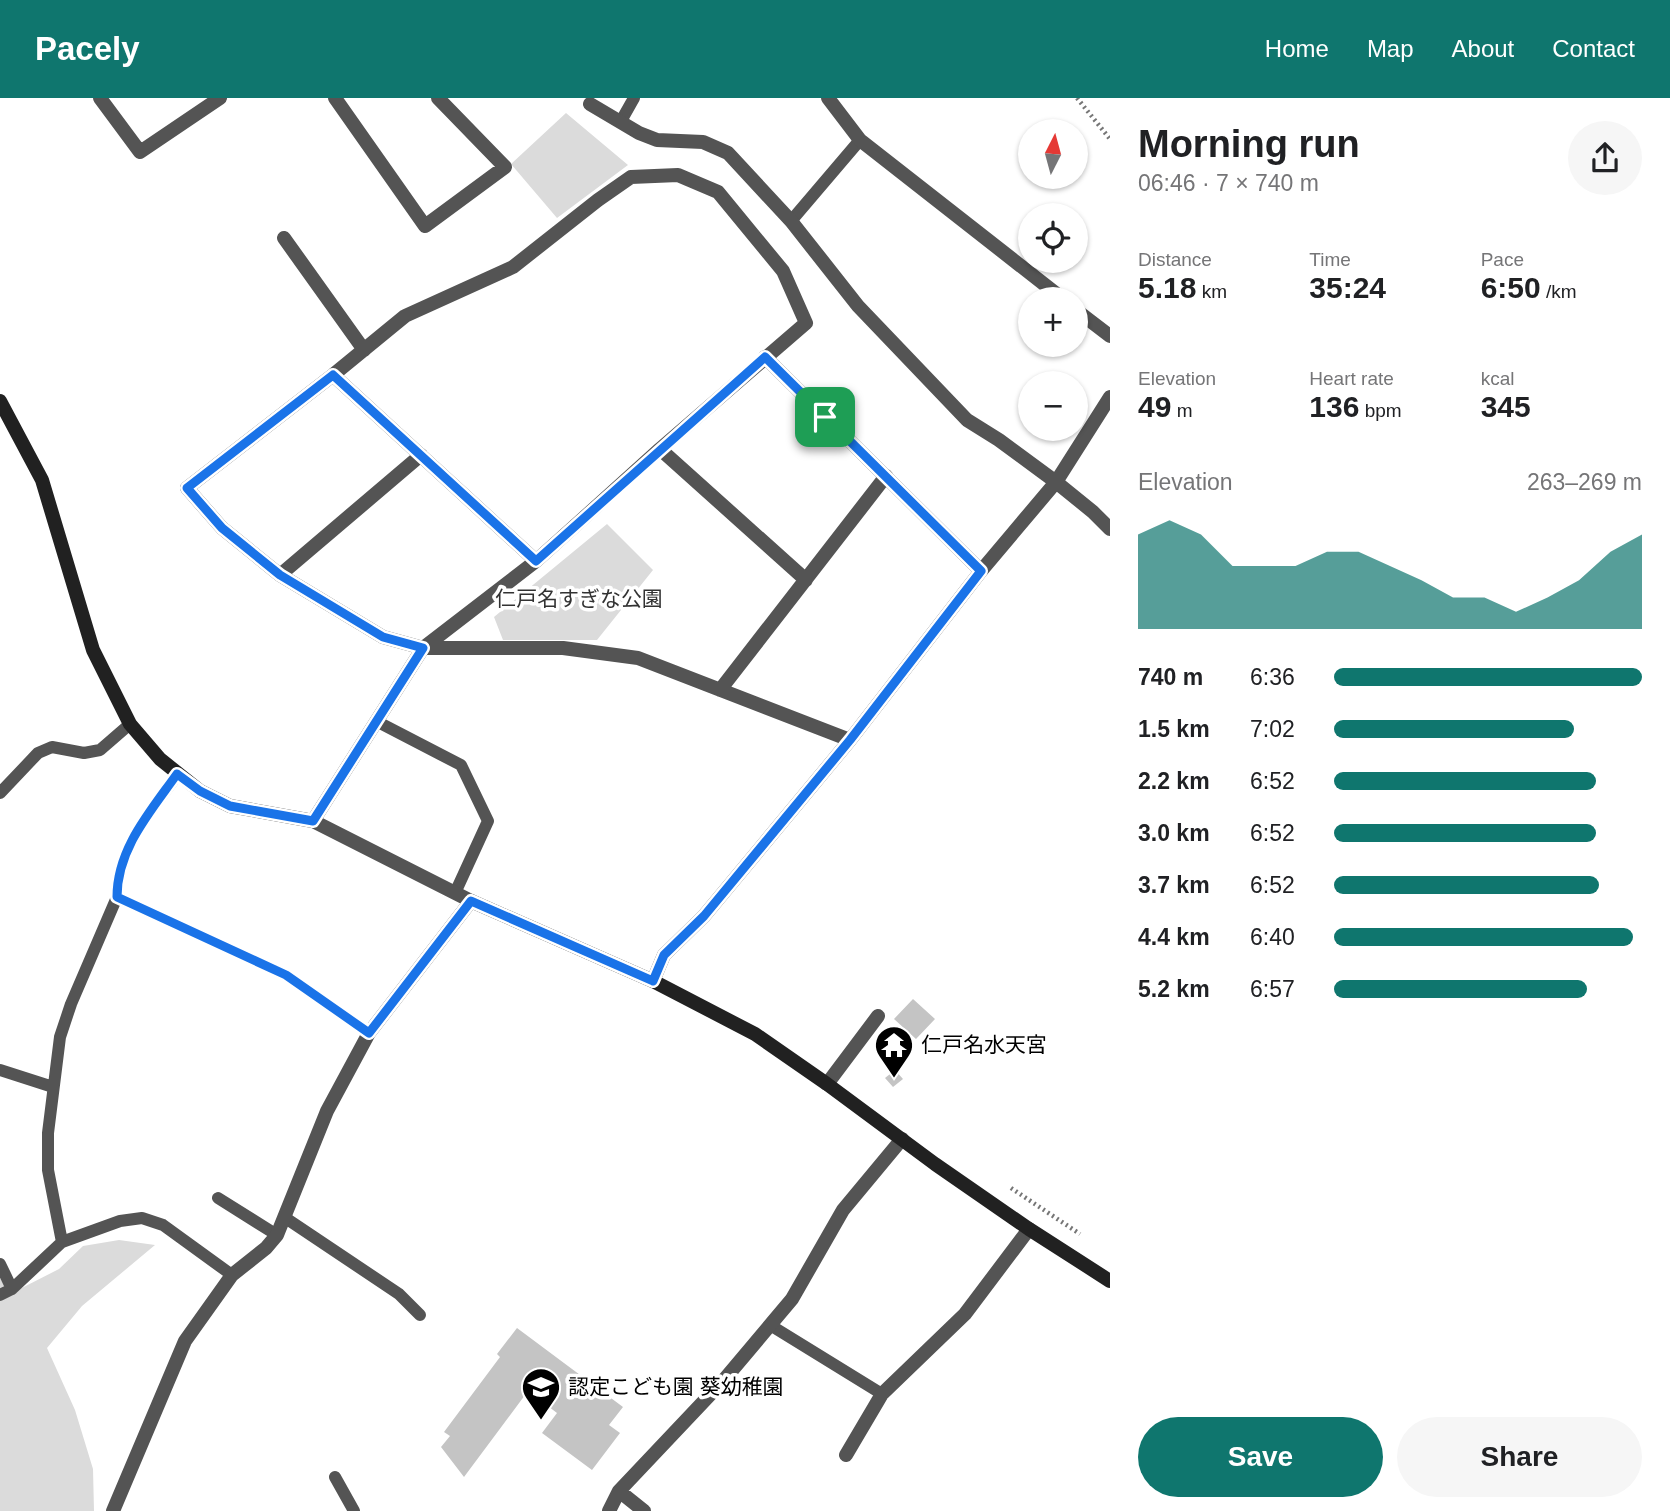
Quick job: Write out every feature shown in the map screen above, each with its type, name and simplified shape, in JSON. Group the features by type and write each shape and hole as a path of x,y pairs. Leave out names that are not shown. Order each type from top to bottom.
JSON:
{"street":[{"path":"100,98 140,152 220,98"},
{"path":"335,98 425,226 505,167 438,98"},
{"path":"828,98 860,140 1048,287"},
{"path":"590,104 639,133 657,140 703,142 728,153 791,221 858,306 967,420 1056,482 1110,529"},
{"path":"313,821 423,648 536,561 806,323 783,271 718,192 678,175 631,177 597,200 513,267 405,316 187,488 222,528 280,575 383,637 423,648 563,648 638,658 850,740"},
{"path":"284,238 364,350"},
{"path":"1088,319 1110,336"},
{"path":"765,357 981,571"},
{"path":"333,375 536,561"},
{"path":"653,981 664,955 704,916 850,740 981,571 1056,482 1110,397"},
{"path":"0,401 42,480 93,650 130,724 160,759 177,774 200,791 230,806 313,821 373,849 471,901 653,981 754,1034 1029,1229 1110,1281"},
{"path":"660,449 806,580"},
{"path":"280,575 421,455"},
{"path":"720,690 886,476"},
{"path":"113,1511 185,1341 232,1275 266,1248 277,1235 327,1111 369,1033 471,901"},
{"path":"827,1084 878,1016"},
{"path":"609,1511 618,1491 723,1381 792,1299 843,1210 902,1139"},
{"path":"846,1455 883,1394 965,1314 1029,1229"},
{"path":"618,1491 644,1511"}],"lane":[{"path":"621,121 634,98"},
{"path":"791,221 860,140"},
{"path":"376,721 461,765 488,821 455,893"},
{"path":"0,793 38,753 52,747 84,752 100,750 130,724"},
{"path":"62,1242 48,1170 48,1133 60,1037 71,1004 117,897 117,878 124,854 177,774"},
{"path":"117,897 286,975 369,1033"},
{"path":"0,1070 53,1087"},
{"path":"218,1198 277,1235"},
{"path":"284,1217 399,1294 420,1315"},
{"path":"0,1264 6,1292 62,1242 120,1221 142,1218 163,1225 232,1275"},
{"path":"770,1325 883,1394"},
{"path":"335,1477 354,1511"}],"path":[{"path":"1077,98 1110,139"}],"green space":[{"path":"566,113 628,165 557,218 511,164"},
{"name":"仁戸名すぎな公園","path":"607,524 653,570 597,640 503,640 494,617"},
{"path":"119,1240 155,1245 82,1306 47,1348 75,1410 93,1469 94,1511 0,1511 0,1278 10,1294 59,1269 83,1246"}],"building":[{"path":"913,999 935,1019 916,1039 894,1019"},
{"path":"895,1070 903,1079 893,1087 885,1078"},
{"path":"517,1328 623,1407 609,1425 620,1433 592,1470 542,1433 557,1413 528,1391 464,1477 441,1447 450,1436 444,1432 500,1357 497,1354"}],"place":[{"name":"仁戸名水天宮","path":"894,1079"},
{"name":"認定こども園 葵幼稚園","path":"541,1421"}],"route":[{"path":"765,357 825,417 981,571 850,740 704,916 664,955 653,981 471,901 369,1033 286,975 117,897 117,878 124,854 177,774 200,791 230,806 313,821 423,648 383,637 280,575 222,528 187,488 333,375 536,561 765,357"}]}
